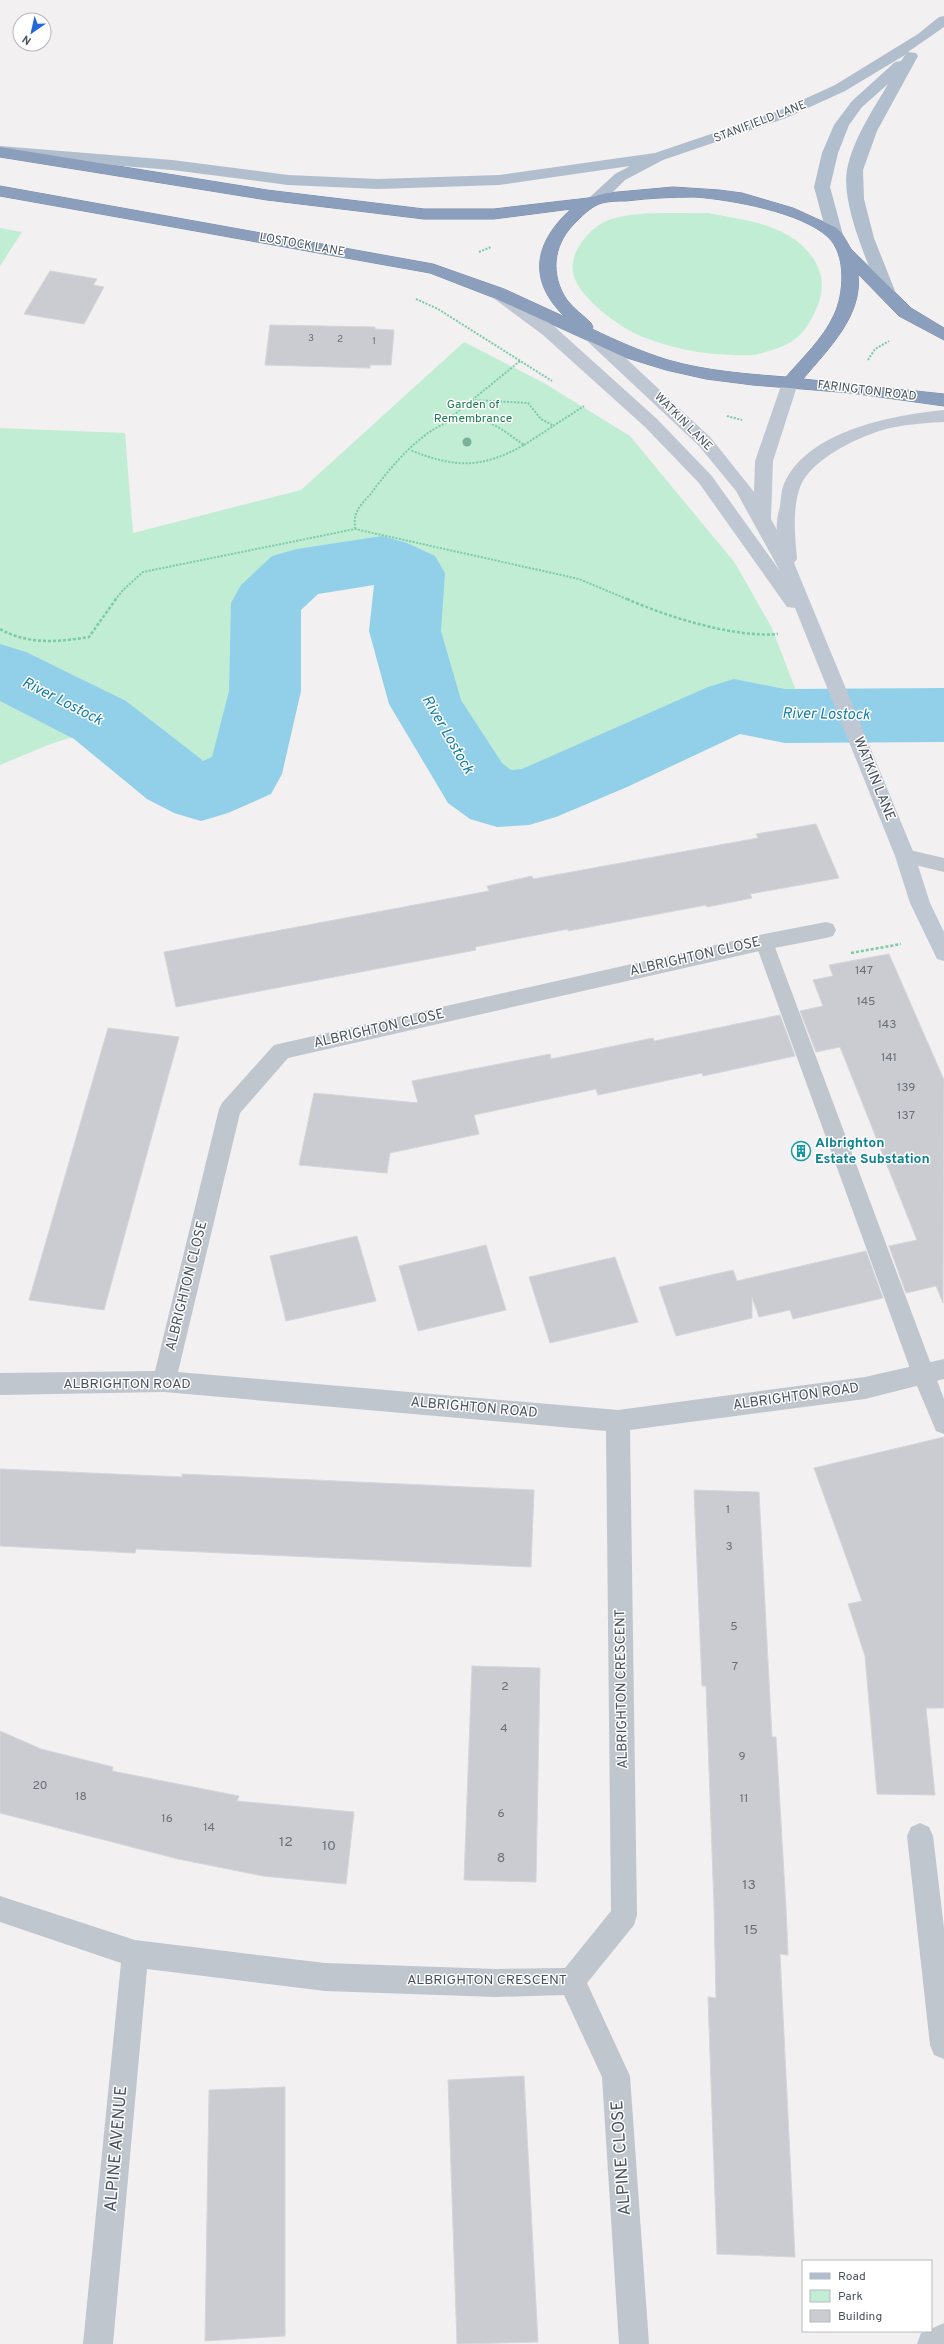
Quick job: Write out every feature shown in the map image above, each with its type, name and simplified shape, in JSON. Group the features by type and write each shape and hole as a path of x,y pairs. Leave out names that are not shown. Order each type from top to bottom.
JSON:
{"highway":[{"path":"0,151 267,195 424,214 494,214 593,201 679,192 731,196 788,210 835,235 843,249 905,312 944,335"},
{"name":"LOSTOCK LANE","path":"0,191 433,269 498,293 592,336"},
{"path":"592,336 558,299 549,273 547,256 550,242 562,226 593,201"},
{"path":"790,383 834,329 843,313 850,292 851,281 843,249"},
{"name":"FARINGTON ROAD","path":"592,336 630,353 666,365 706,374 944,400"}],"main road":[{"name":"STANIFIELD LANE","path":"593,201 620,177 658,157 704,143 811,102 840,88 923,36 944,20"},
{"name":"STANIFIELD LANE","path":"835,235 822,187 833,146 842,125 857,104 911,56 923,36"},
{"path":"889,296 866,238 856,199 855,170 869,131 911,56"},
{"path":"0,151 172,165 288,180 378,184 499,180 658,157"},
{"path":"498,293 555,336 641,414 705,480 814,631"},
{"name":"WATKIN LANE","path":"592,336 705,442 742,487 762,519 789,570 905,856 920,902 940,945"},
{"name":"WATKIN LANE","path":"762,519 764,460 790,383"},
{"path":"789,570 785,524 792,485 812,458 847,438 884,424 908,419 944,416"}],"street":[{"name":"ALBRIGHTON CLOSE","path":"164,1381 230,1109 281,1052 764,942 826,930"},
{"name":"ALBRIGHTON ROAD","path":"0,1384 164,1381 618,1421 865,1388 934,1372"},
{"name":"ALBRIGHTON CRESCENT","path":"0,1909 135,1954 324,1977 496,1983 572,1981 624,1915 618,1421"},
{"path":"920,1836 944,2045"},
{"name":"ALPINE AVENUE","path":"98,2344 135,1954"},
{"name":"ALPINE CLOSE","path":"572,1981 616,2076 634,2344"},
{"path":"932,2344 944,2338"}],"lane":[{"path":"905,856 944,865"},
{"path":"764,942 934,1372 944,1424"}],"path":[{"path":"414,298 438,309 557,384"},
{"path":"355,529 355,515 398,460 520,361"},
{"path":"472,400 528,403 541,419 554,426"},
{"path":"410,450 434,460 458,465 485,464 507,456 588,404 582,400"},
{"path":"721,414 737,419 775,425"},
{"path":"445,423 468,418 490,422 524,445"},
{"path":"0,629 11,636 48,643 89,637 123,590 143,572 355,529 579,579 665,616 758,636 814,631"},
{"path":"826,930 838,956 940,945"}],"green space":[{"path":"708,213 766,225 779,230 792,237 803,246 813,258 820,271 822,285 820,298 815,312 804,331 789,343 753,355 728,355 691,351 672,346 638,335 620,325 592,302 578,284 573,272 575,254 585,238 593,229 608,220 641,214"},
{"path":"0,228 22,232 0,266"},
{"name":"Garden of Remembrance","path":"464,342 544,383 630,436 735,563 772,628 801,704 703,700 510,783 480,759 438,648 424,571 393,552 352,555 275,571 248,616 242,712 221,769 196,776 167,759 120,721 48,745 0,765 0,428 125,433 133,533 301,490"}],"building":[{"path":"50,271 97,279 93,285 104,287 84,324 24,314"},
{"path":"270,325 375,327 375,329 394,330 391,365 370,365 370,368 265,365"},
{"path":"816,824 839,878 750,894 752,898 707,907 706,905 568,931 568,929 475,947 476,950 176,1007 164,952 489,891 487,886 532,876 533,879 758,838 756,834"},
{"path":"889,954 944,1080 943,1303 936,1286 906,1293 889,1246 917,1240 840,1047 816,1052 800,1011 823,1006 813,980 833,976 829,965"},
{"path":"780,1015 795,1056 703,1076 702,1073 598,1095 596,1089 474,1115 479,1134 390,1153 387,1173 299,1165 314,1093 418,1103 412,1081 550,1054 551,1059 653,1038 654,1041"},
{"path":"108,1028 179,1037 104,1310 29,1300"},
{"path":"357,1236 376,1301 286,1321 270,1256"},
{"path":"486,1245 506,1310 418,1331 399,1266"},
{"path":"866,1251 883,1298 793,1319 790,1310 759,1317 752,1297 752,1318 676,1336 659,1287 733,1270 737,1281"},
{"path":"615,1257 638,1322 550,1343 529,1277"},
{"path":"944,1437 944,1708 926,1708 935,1795 877,1794 865,1656 848,1604 862,1601 814,1468"},
{"path":"0,1469 182,1477 182,1474 534,1490 531,1567 136,1549 135,1553 0,1546"},
{"path":"694,1490 759,1492 772,1737 776,1737 786,1908 788,1955 780,1954 795,2257 717,2254 708,1997 716,1998 714,1906 706,1686 702,1686"},
{"path":"472,1666 540,1668 536,1882 464,1880"},
{"path":"0,1731 41,1749 113,1767 112,1771 239,1796 237,1801 354,1812 346,1884 263,1876 178,1859 0,1813"},
{"path":"524,2076 538,2342 457,2344 448,2080"},
{"path":"285,2087 285,2336 205,2341 209,2090"}],"waterway":[{"name":"River Lostock","path":"0,670 100,720 174,779 201,793 245,774 265,691 266,603 297,573 382,560 410,573 405,631 426,704 475,783 497,799 529,797 601,767 734,706 785,716 944,715"}],"place":[{"name":"Albrighton Estate Substation","path":"801,1151"}]}
